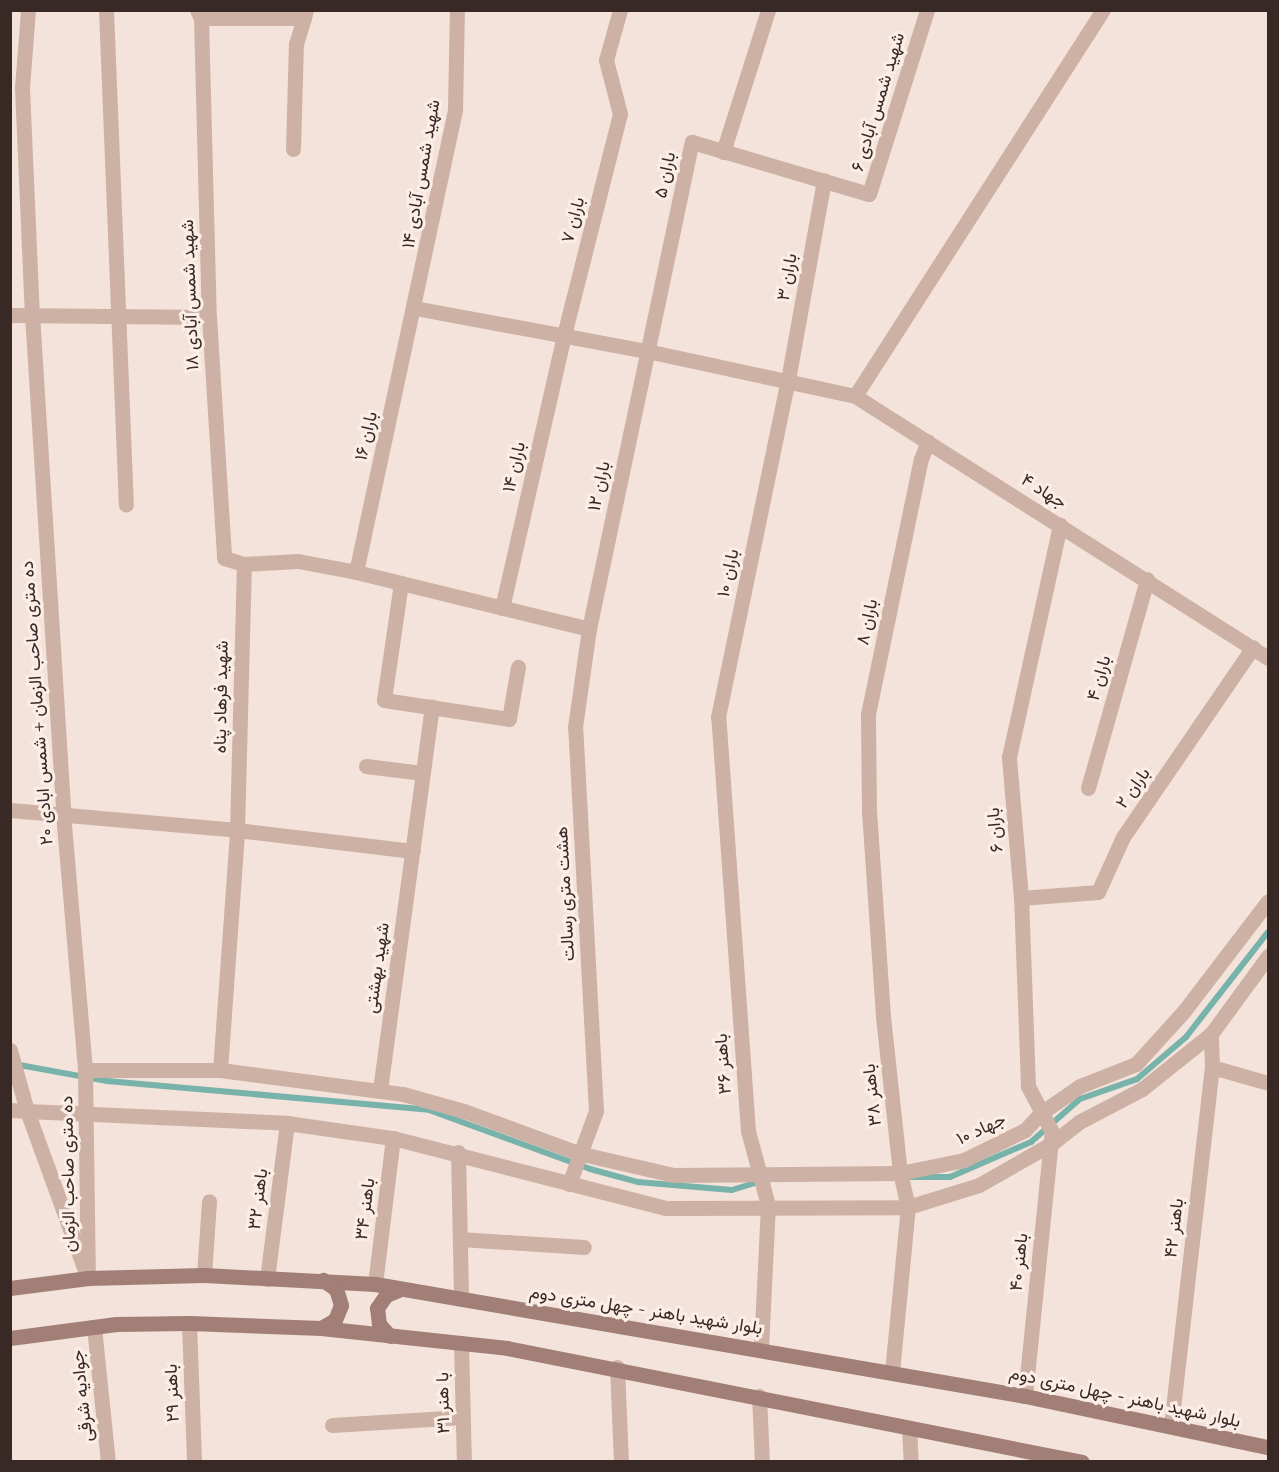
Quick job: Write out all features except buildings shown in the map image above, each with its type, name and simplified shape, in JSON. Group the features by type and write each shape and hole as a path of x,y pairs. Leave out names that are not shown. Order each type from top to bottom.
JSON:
{"street":[{"name":"ده متری صاحب الزمان + شمس ابادی ۲۰","path":"28,10 22,88 32,314 63,813 85,1070"},
{"path":"106,10 126,506"},
{"name":"شهید شمس آبادی ۱۴","path":"415,308 455,110 457,10"},
{"name":"باران ۷","path":"564,335 620,114 606,60 620,10"},
{"path":"723,152 768,10"},
{"name":"شهید شمس آبادی ۶","path":"824,180 869,194 927,10"},
{"path":"855,396 1103,10"},
{"path":"199,14 305,14 296,44 293,149"},
{"name":"شهید شمس آبادی ۱۸","path":"199,14 209,317 224,558 244,564"},
{"name":"باران ۵","path":"647,351 692,142 824,180"},
{"name":"باران ۳","path":"788,380 824,180"},
{"name":"جهاد ۴","path":"415,308 647,351 855,396 1269,658"},
{"name":"باران ۱۶","path":"356,572 415,308"},
{"path":"10,315 209,317"},
{"name":"باران ۱۴","path":"502,608 564,335"},
{"name":"باران ۱۲","path":"589,629 647,351"},
{"name":"باران ۱۰","path":"720,774 718,717 788,380"},
{"name":"باران ۸","path":"869,813 868,714 921,459 928,441"},
{"name":"باران ۶","path":"1047,1128 1028,1086 1021,898 1009,757 1060,525"},
{"path":"244,564 298,561 356,572 589,629"},
{"name":"شهید فرهاد پناه","path":"220,1070 237,830 244,564"},
{"name":"باران ۴","path":"1088,788 1147,579"},
{"path":"401,583 384,700 509,719 519,667"},
{"name":"هشت متری رسالت","path":"569,1184 578,1154 597,1111 575,727 589,629"},
{"name":"باران ۲","path":"1021,898 1098,892 1123,837 1253,647"},
{"name":"شهید بهشتی","path":"380,1090 432,707"},
{"path":"366,766 423,773"},
{"name":"باهنر ۳۶","path":"720,774 748,1131 768,1205 761,1348"},
{"path":"10,810 237,830 413,851"},
{"name":"باهنر ۳۸","path":"869,813 900,1173 908,1207 892,1372"},
{"name":"جهاد ۱۰","path":"85,1070 220,1070 380,1090 464,1111 578,1154 673,1175 900,1173 964,1160 1025,1130 1047,1128 1080,1086 1136,1064 1184,1011 1269,901"},
{"path":"10,1110 287,1123 393,1138 458,1152 569,1184 666,1208 768,1205 908,1207 979,1185 1047,1128 1079,1122 1142,1089 1211,1034 1269,956"},
{"name":"باهنر ۴۲","path":"1171,1425 1212,1067 1211,1034"},
{"path":"11,1050 27,1111 88,1278"},
{"path":"1212,1067 1269,1083"},
{"name":"ده متری صاحب الزمان","path":"85,1070 88,1278"},
{"name":"باهنر ۳۲","path":"267,1279 287,1123"},
{"name":"باهنر ۴۰","path":"1025,1396 1047,1128"},
{"name":"باهنر ۳۴","path":"375,1284 393,1138"},
{"path":"458,1152 462,1299"},
{"path":"204,1275 209,1201"},
{"path":"460,1239 584,1247"},
{"name":"بلوار شهید باهنر - چهل متری دوم","path":"10,1288 88,1278 204,1275 375,1284 761,1348 1025,1396 1269,1447"},
{"path":"321,1328 335,1320 341,1305 336,1289 323,1280"},
{"path":"390,1336 379,1324 377,1308 386,1294 400,1289"},
{"path":"10,1338 94,1327 189,1323 321,1328 461,1343 617,1367 909,1428 1082,1461"},
{"name":"باهنر ۲۹","path":"189,1323 194,1461"},
{"name":"جوادیه شرقی","path":"94,1327 108,1461"},
{"name":"با هنر ۳۱","path":"461,1343 464,1461"},
{"path":"617,1367 621,1461"},
{"path":"759,1396 762,1461"},
{"path":"332,1425 463,1417"},
{"path":"909,1428 911,1461"}],"waterway":[{"path":"911,1177 950,1177 1031,1142 1080,1099 1137,1079 1186,1037 1268,932"},
{"path":"14,1064 107,1081 429,1110 590,1169 638,1182 732,1190 761,1181"}]}
